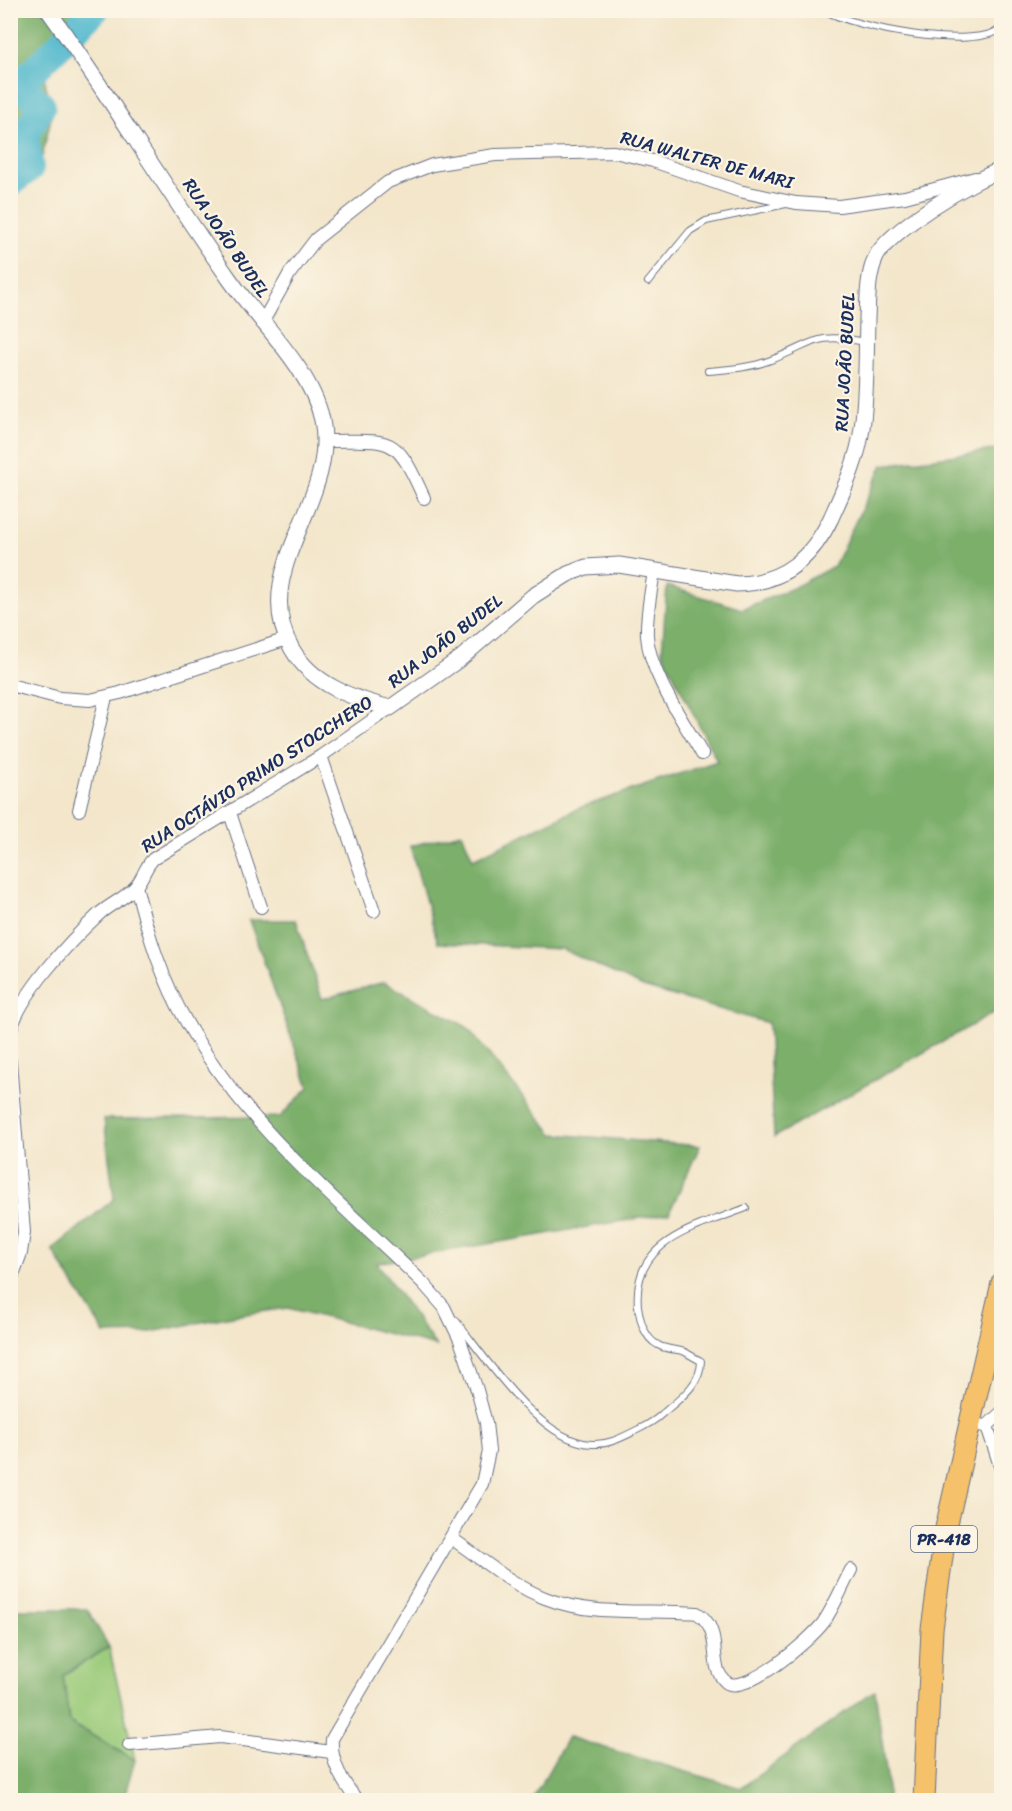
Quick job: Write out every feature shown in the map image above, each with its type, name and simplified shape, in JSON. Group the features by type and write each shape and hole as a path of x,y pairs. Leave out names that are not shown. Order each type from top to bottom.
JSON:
{"highway":[{"name":"PR-418","path":"924,1800 932,1629 946,1528 977,1425 1002,1283"}],"street":[{"name":"RUA JOÃO BUDEL","path":"48,10 226,275 294,364 315,398 325,441 318,484 281,576 278,600 281,621 287,639 311,672 349,696 390,708 478,644 533,596 568,574 605,565 737,584 753,584 775,578 796,566 812,552 823,536 844,490 859,446 864,408 872,267 885,243 909,222 997,172"},
{"name":"RUA WALTER DE MARI","path":"262,323 296,264 316,239 387,182 432,165 507,154 614,152 653,161 739,191 796,202 839,206 882,202 997,172"},
{"path":"325,441 369,441 393,446 407,460 424,498"},
{"path":"654,571 647,633 648,647 659,676 702,754"},
{"path":"10,685 73,700 106,697 287,639"},
{"path":"79,810 106,697"},
{"name":"RUA OCTÁVIO PRIMO STOCCHERO","path":"10,1034 18,1009 62,954 100,914 136,886 153,859 321,756 390,708"},
{"path":"321,756 374,911"},
{"path":"230,813 261,907"},
{"path":"136,886 150,939 170,990 207,1056 238,1100 264,1129 423,1283 444,1307 467,1360 486,1423 489,1451 482,1484 332,1739 331,1752 339,1772 357,1800"},
{"path":"10,1062 24,1232 21,1253 10,1284"},
{"path":"1002,1412 977,1425 1002,1472"},
{"path":"451,1538 526,1589 563,1604 618,1611 697,1613 711,1627 720,1674 725,1681 731,1684 749,1682 809,1638 824,1621 851,1570"},
{"path":"129,1745 220,1737 331,1752"}],"lane":[{"path":"824,10 858,25 936,37 986,36 1002,28"},
{"path":"648,282 690,231 706,220 796,202"},
{"path":"708,371 757,365 823,337 837,336 867,342"},
{"path":"444,1307 508,1386 544,1422 566,1437 591,1444 615,1441 655,1420 691,1388 701,1371 701,1361 684,1352 658,1345 646,1335 639,1315 637,1288 649,1256 666,1240 746,1208"}],"green space":[{"path":"11,11 97,11 41,62 52,114 42,157 11,181"},
{"path":"1001,449 1002,1001 999,1010 774,1137 768,1023 643,987 562,949 438,943 410,846 462,833 473,859 579,808 717,761 662,652 667,586 742,609 793,588 834,566 883,465"},
{"path":"249,920 296,920 322,999 384,982 467,1027 553,1134 700,1146 669,1213 377,1263 436,1346 288,1308 232,1316 146,1333 105,1334 52,1250 114,1199 104,1119 280,1117 309,1087"},
{"path":"15,1609 87,1609 109,1647 63,1675 69,1722 135,1760 123,1800 11,1800 10,1611"},
{"path":"109,1647 135,1760 69,1722 63,1675"},
{"path":"875,1690 887,1778 887,1800 532,1800 568,1737 741,1788"}],"waterway":[{"path":"10,183 30,168 25,135 42,106 20,84 95,10"}]}
